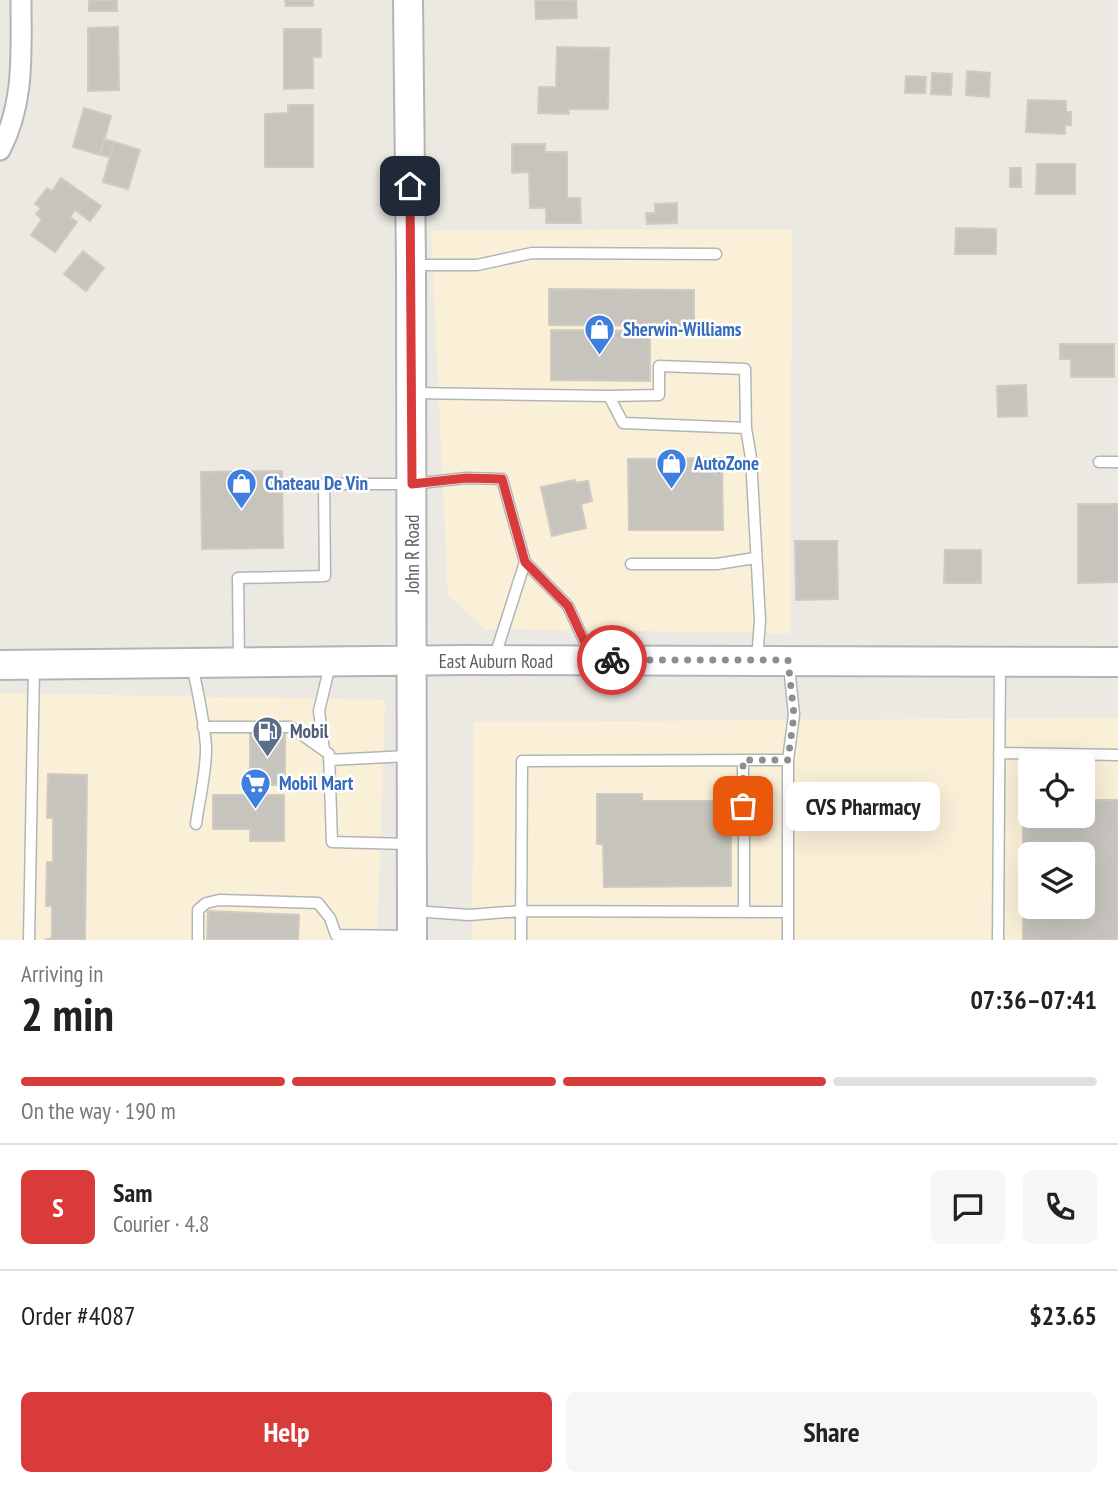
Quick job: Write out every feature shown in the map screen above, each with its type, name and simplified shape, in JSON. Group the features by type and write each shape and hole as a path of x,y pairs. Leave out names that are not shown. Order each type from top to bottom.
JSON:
{"main road":[{"name":"John R Road","path":"408,0 412,929"},
{"name":"East Auburn Road","path":"0,665 493,660 1118,662"}],"street":[{"path":"0,150 10,131 20,81 21,0"}],"lane":[{"path":"411,265 477,265 533,253 716,254"},
{"path":"411,393 659,395 659,366 745,369 746,428 751,458 760,620 757,660"},
{"path":"608,396 623,424 746,428"},
{"path":"1099,462 1118,462"},
{"path":"239,664 238,578 325,576 324,484 412,484 466,478 502,479 525,562 568,606 593,660"},
{"path":"631,564 718,564 755,558"},
{"path":"493,660 525,562"},
{"path":"788,660 794,715 788,760 788,940"},
{"path":"998,940 1000,662"},
{"path":"331,663 319,711 326,755 332,842 412,844"},
{"path":"191,664 203,712 206,748 196,824"},
{"path":"29,940 34,665"},
{"path":"203,727 291,727 326,755 413,755"},
{"path":"999,753 1118,755"},
{"path":"743,760 743,806"},
{"path":"521,940 522,761 788,760"},
{"path":"744,821 744,912"},
{"path":"198,940 198,911 206,903 219,900 318,903 330,918 334,938 412,929 469,915 521,911 788,912"}],"shaded area":[{"path":"792,229 790,633 485,629 448,595 431,230"},
{"path":"0,693 385,700 377,940 0,940"},
{"path":"1118,718 1118,940 472,940 474,722"}],"building":[{"path":"89,0 117,0 117,11 89,11"},
{"path":"285,0 313,0 313,6 286,6"},
{"path":"535,0 576,0 577,18 536,19"},
{"path":"118,27 119,90 88,91 88,28"},
{"path":"284,29 321,29 321,57 313,57 313,88 284,89"},
{"path":"557,47 609,48 608,109 568,109 569,114 538,113 539,87 556,87"},
{"path":"967,71 990,73 989,97 966,95"},
{"path":"932,73 952,74 951,95 931,94"},
{"path":"906,76 926,77 925,93 905,93"},
{"path":"1028,100 1066,101 1066,112 1071,112 1071,125 1065,125 1065,134 1026,132"},
{"path":"288,105 313,105 313,167 265,167 265,114 288,113"},
{"path":"84,108 111,116 100,155 73,147"},
{"path":"104,139 114,142 110,157 100,155"},
{"path":"114,142 140,150 128,189 103,182"},
{"path":"512,144 545,144 545,152 567,152 567,198 580,198 581,223 546,223 546,208 530,208 529,172 512,173"},
{"path":"1037,164 1075,164 1075,194 1036,194"},
{"path":"1010,168 1021,168 1021,187 1010,187"},
{"path":"61,178 101,206 90,221 75,210 70,217 77,222 55,252 31,235 42,219 36,214 41,208 35,204 47,188 52,191"},
{"path":"677,203 677,223 647,224 646,213 655,213 655,204"},
{"path":"956,228 996,229 996,254 955,254"},
{"path":"83,251 104,268 86,291 64,274"},
{"path":"549,289 694,290 694,326 549,325"},
{"name":"Sherwin-Williams","path":"551,330 650,331 650,381 551,380"},
{"path":"1060,344 1114,344 1114,377 1071,377 1071,359 1060,359"},
{"path":"1026,385 1027,416 998,417 997,386"},
{"path":"722,458 723,530 629,530 628,459"},
{"name":"Chateau De Vin","path":"282,471 283,548 202,549 201,472"},
{"path":"575,480 576,483 588,481 592,501 581,504 586,528 552,536 541,487"},
{"path":"1078,504 1118,504 1118,582 1078,583"},
{"path":"795,541 837,541 838,599 796,600"},
{"path":"945,550 981,550 981,583 944,583"},
{"path":"250,733 285,733 285,785 250,785"},
{"path":"48,774 87,775 85,940 45,940 52,938 52,906 46,906 47,862 53,862 53,818 47,818"},
{"path":"597,794 642,794 642,801 731,801 731,806 752,806 752,821 731,821 731,886 604,887 603,844 597,844"},
{"path":"213,795 284,795 284,841 250,841 250,829 213,829"},
{"path":"1095,800 1118,800 1118,940 1023,940 1023,919 1095,919 1095,842 1023,842 1023,828 1095,828"},
{"path":"208,911 299,915 298,940 207,940"}],"way so far":[{"path":"612,660 788,660 794,715 788,760 743,760 743,806"}],"place":[{"name":"Sherwin-Williams","path":"600,356"},
{"name":"AutoZone","path":"671,490"},
{"name":"Chateau De Vin","path":"242,510"},
{"name":"Mobil","path":"267,758"},
{"name":"CVS Pharmacy","path":"743,806"},
{"name":"Mobil Mart","path":"256,810"}],"route":[{"path":"410,186 412,484 466,478 502,479 525,562 568,606 593,660 612,660"}]}
